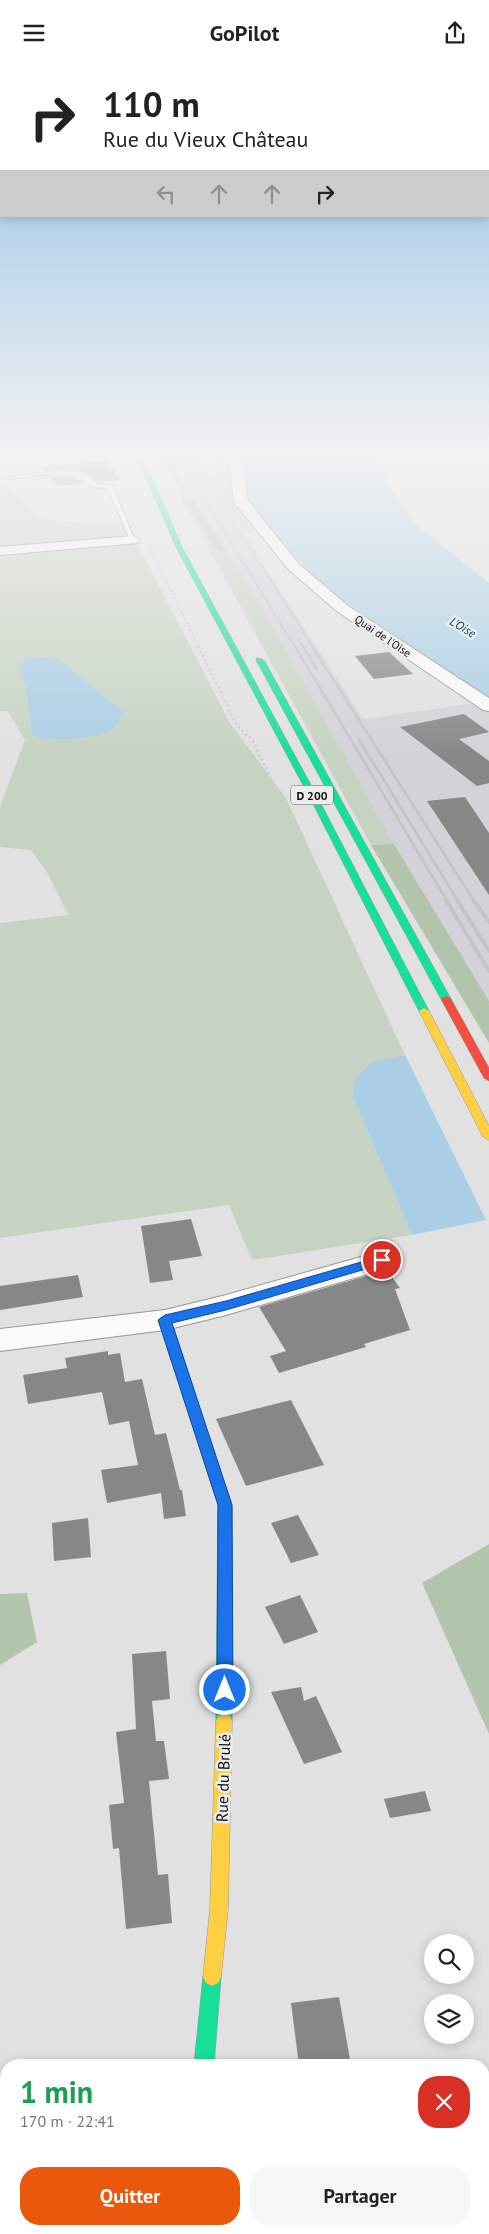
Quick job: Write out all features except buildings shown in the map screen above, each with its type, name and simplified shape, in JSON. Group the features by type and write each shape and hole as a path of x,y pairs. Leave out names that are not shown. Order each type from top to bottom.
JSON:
{"main road":[{"name":"D 200","path":"183,554 314,800 489,1137"},
{"name":"D 200","path":"256,652 489,1078"},
{"name":"Rue du Brulé","path":"165,1320 225,1505 225,1703 219,1909 205,2059"}],"street":[{"name":"Quai de l'Oise","path":"284,554 294,567 343,609 489,706"},
{"path":"0,1340 165,1320 226,1305 382,1260"}],"path":[{"path":"153,554 237,725 253,741 386,1029 378,1043 340,1066 337,1083 393,1237 382,1260"}],"shaded area":[{"path":"228,554 257,554 363,719 475,703 489,711 489,1001 394,844 255,595"}],"green space":[{"path":"0,554 143,554 230,723 286,798 405,1055 374,1061 353,1097 412,1235 252,1260 229,1205 0,1238 0,923 68,915 48,874 31,850 0,847 0,806 25,740 8,711 0,711","holes":["25,659 59,659 122,711 123,715 32,734 26,688 19,667"]},
{"path":"212,554 229,554 255,595 394,844 371,845"},
{"path":"394,844 489,1001 489,1043 371,845"},
{"path":"489,1544 489,1734 422,1583"},
{"path":"27,1593 37,1642 0,1665 0,1594"}],"water":[{"name":"L'Oise","path":"293,554 453,554 489,583 489,698 339,600 316,580"},
{"path":"41,657 59,659 122,711 123,715 111,730 95,736 71,739 38,737 32,734 26,688 19,667 25,659"},
{"path":"405,1055 486,1220 412,1235 353,1097 355,1078 374,1061"}],"railway":[{"path":"238,554 295,647"},
{"path":"254,554 313,647"},
{"path":"299,640 303,647"},
{"path":"295,646 447,901"},
{"path":"303,646 317,670"},
{"path":"312,646 474,901"},
{"path":"358,738 458,901"},
{"path":"446,900 489,971"},
{"path":"457,900 489,951"},
{"path":"473,900 489,922"}],"traffic: fast":[{"path":"183,554 315,800 424,1011"},
{"path":"260,660 446,999"},
{"path":"165,1320 225,1505 224,1721"},
{"path":"205,2059 212,1977"}],"traffic: slow":[{"path":"424,1011 489,1137"},
{"path":"212,1977 219,1909 224,1721"}],"traffic: jam":[{"path":"446,999 489,1078"}],"route":[{"path":"225,1690 225,1505 165,1320 213,1309 382,1260"}]}
